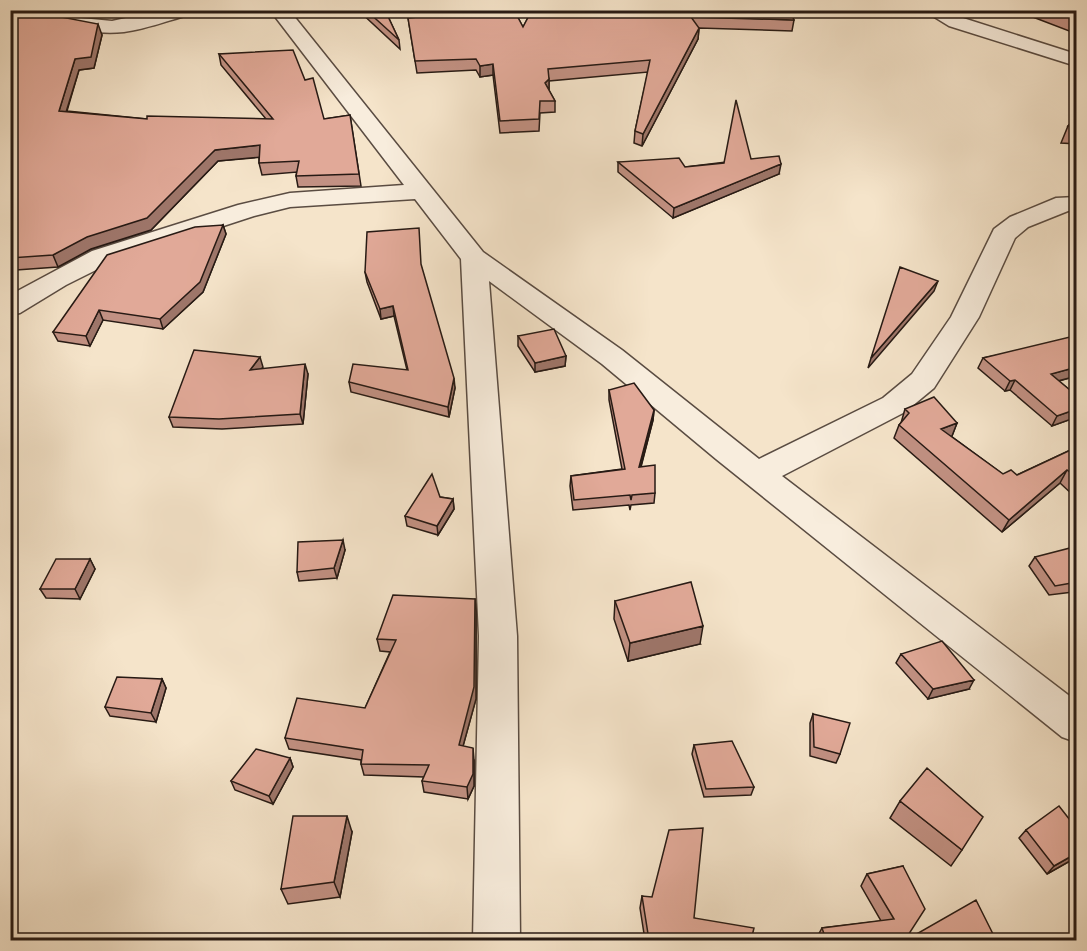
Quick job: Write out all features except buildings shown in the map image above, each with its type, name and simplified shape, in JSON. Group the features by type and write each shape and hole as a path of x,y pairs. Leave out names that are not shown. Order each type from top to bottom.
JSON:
{"street":[{"path":"30,10 84,25 113,27 140,23 185,10"},
{"path":"279,10 474,258 612,357 757,474 1077,724"},
{"path":"932,10 956,21 1077,60"},
{"path":"10,307 56,279 101,257 247,210 290,200 421,191"},
{"path":"757,474 894,405 923,381 965,317 992,263 1003,234 1019,222 1073,199"},
{"path":"474,258 498,636 496,940"}]}
